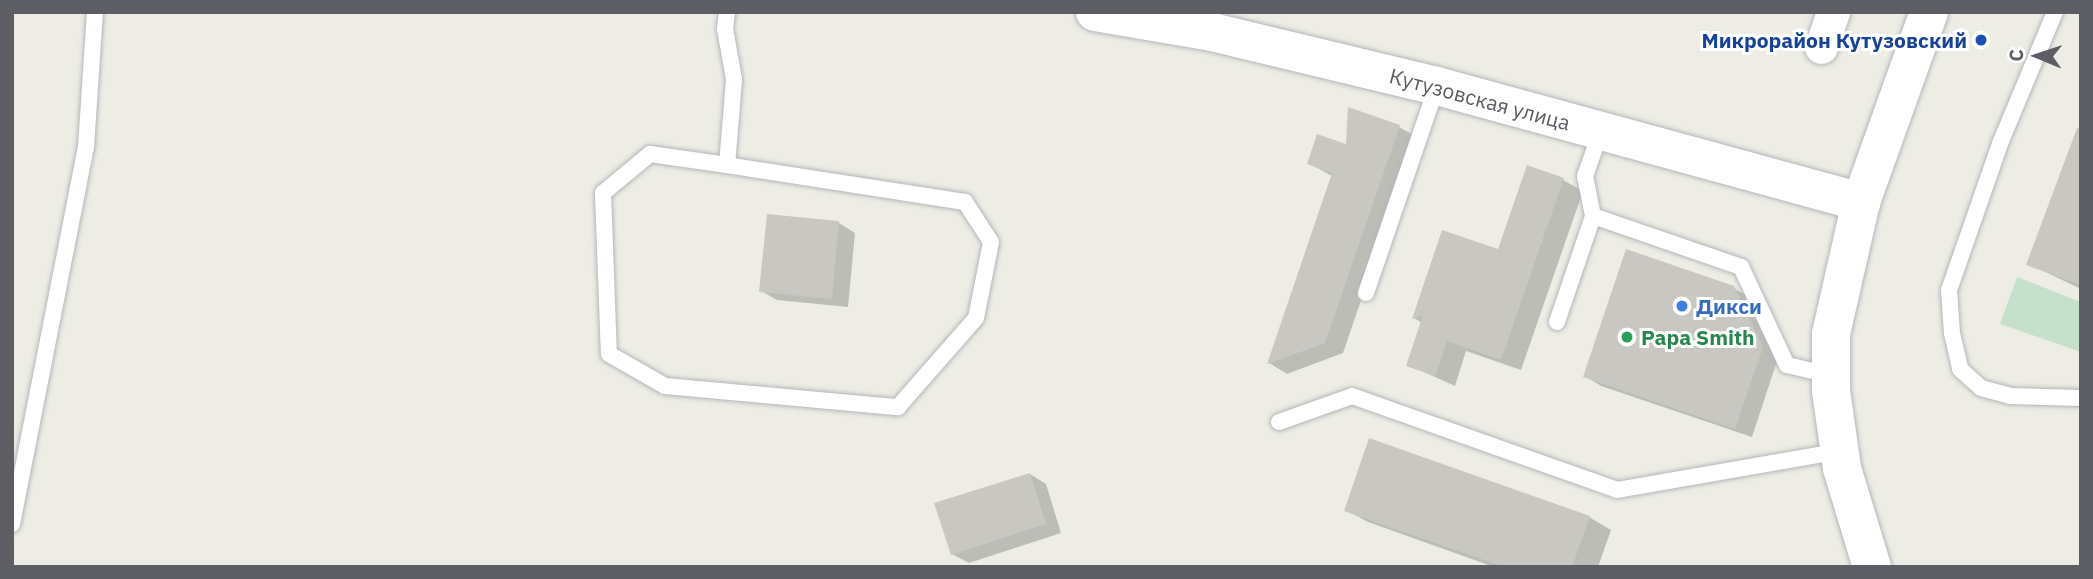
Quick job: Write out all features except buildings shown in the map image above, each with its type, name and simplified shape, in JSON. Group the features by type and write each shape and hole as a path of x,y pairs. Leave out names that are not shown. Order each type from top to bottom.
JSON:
{"street":[{"name":"Кутузовская улица","path":"1096,12 1212,32 1437,86 1861,202"},
{"path":"1821,47 1833,12"},
{"path":"1872,567 1842,468 1831,375 1831,334 1861,202 1929,12"}],"lane":[{"path":"12,524 86,147 95,12"},
{"path":"727,12 726,29 734,79 727,165"},
{"path":"2055,12 2001,141 1949,290 1949,300 1952,333 1960,369 1981,388 2010,396 2081,398"},
{"path":"1366,293 1437,86"},
{"path":"1558,322 1593,216 1585,176 1601,131"},
{"path":"650,154 727,165 965,202 991,242 976,318 898,407 665,386 609,354 603,193 650,154"},
{"path":"1593,216 1741,267 1787,365 1831,375"},
{"path":"1279,422 1352,396 1617,490 1840,451"}],"green space":[{"path":"2017,277 2081,302 2081,352 2000,324"}],"place":[{"name":"Микрорайон Кутузовский","path":"1981,40"},
{"name":"Дикси","path":"1682,306"},
{"name":"Papa Smith","path":"1627,337"}]}
